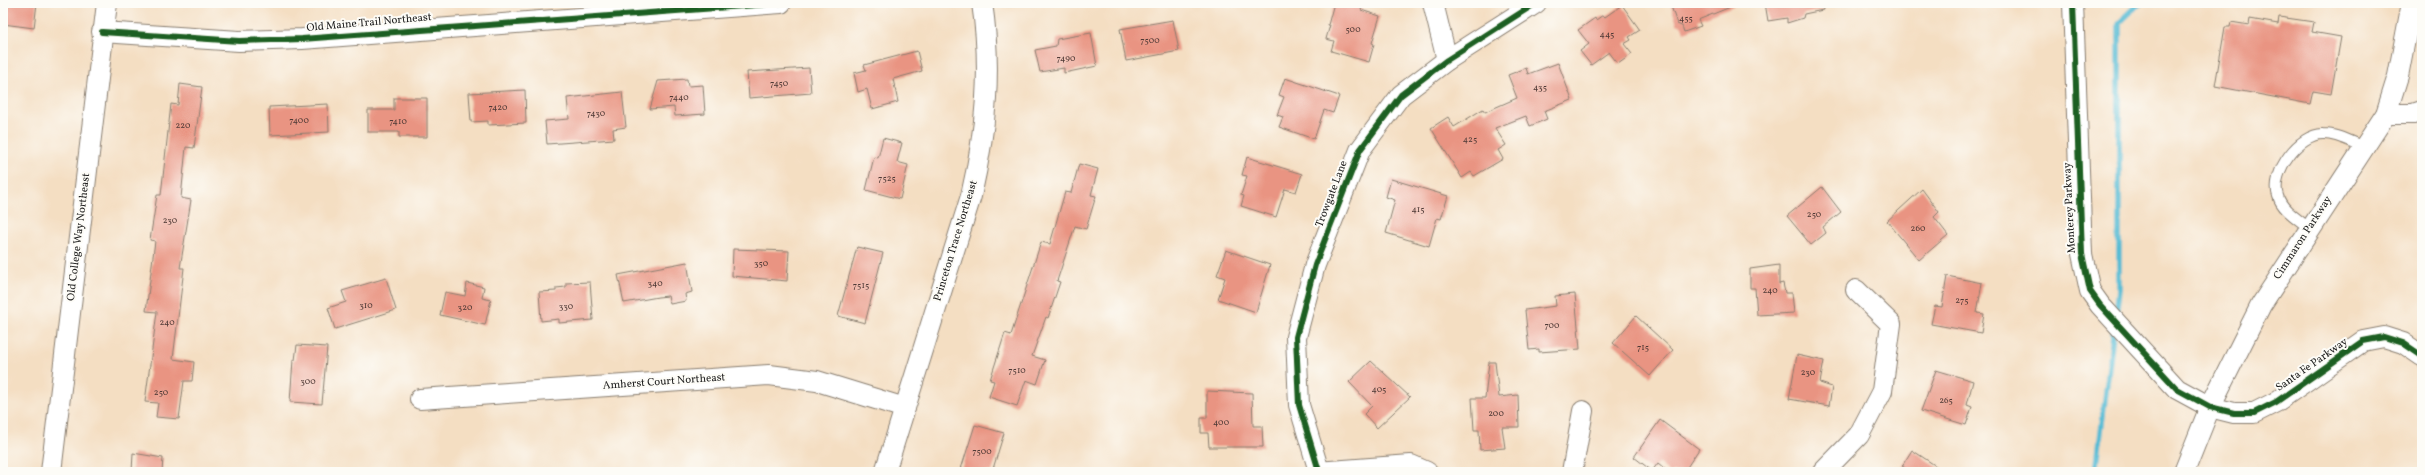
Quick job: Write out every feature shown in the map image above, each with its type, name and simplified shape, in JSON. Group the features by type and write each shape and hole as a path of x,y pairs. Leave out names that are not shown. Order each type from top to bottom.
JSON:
{"street":[{"name":"Old College Way Northeast","path":"51,472 102,32 107,3"},
{"name":"Old Maine Trail Northeast","path":"102,32 239,41 302,39 547,11 781,3"},
{"name":"Princeton Trace Northeast","path":"885,472 971,196 982,151 987,109 988,68 982,3"},
{"path":"1433,3 1447,60"},
{"name":"Trowgate Lane","path":"1318,471 1299,405 1296,337 1315,265 1360,150 1401,95 1447,60 1536,3"},
{"name":"Monterey Parkway","path":"2073,3 2082,254 2090,291 2100,305 2135,345 2177,389 2210,407"},
{"name":"Cimmaron Parkway","path":"2184,472 2210,407 2261,305 2309,228 2386,114 2398,76 2412,3"},
{"path":"2386,114 2413,114 2422,111"},
{"path":"1823,472 1859,435 1882,391 1891,324 1856,290"},
{"name":"Santa Fe Parkway","path":"2210,407 2234,413 2254,413 2276,402 2363,341 2384,338 2403,343 2422,356"},
{"name":"Amherst Court Northeast","path":"420,399 769,375 816,381 905,408"},
{"path":"1572,472 1583,411"},
{"path":"1318,471 1411,466 1427,472"}],"lane":[{"path":"2309,228 2290,212 2279,200 2276,186 2284,164 2303,141 2318,134 2333,135 2364,147"}],"building":[{"path":"6,3 37,3 34,28 3,24"},
{"path":"1334,3 1364,3 1361,10 1380,16 1372,43 1374,44 1369,62 1331,51 1334,41 1326,39"},
{"path":"1670,3 1738,4 1698,20 1701,26 1684,32 1682,26 1677,24"},
{"path":"1765,3 1822,3 1823,10 1804,14 1803,18 1787,23 1787,18 1768,21"},
{"path":"1622,5 1640,30 1629,37 1631,40 1624,44 1632,54 1618,64 1609,52 1591,65 1580,51 1589,44 1578,30 1595,18 1596,20 1603,15 1605,17"},
{"path":"2279,17 2314,22 2312,32 2341,37 2331,94 2313,91 2310,104 2215,86 2225,27 2230,27 2231,22 2249,25 2250,19 2278,24"},
{"path":"1173,20 1179,51 1126,61 1120,29"},
{"path":"1091,33 1097,66 1064,73 1064,68 1040,72 1035,50 1056,46 1057,39"},
{"path":"917,51 922,71 893,79 898,102 872,109 867,89 858,92 854,73 866,70 864,65"},
{"path":"1558,63 1572,100 1544,111 1547,119 1530,126 1526,116 1495,128 1506,145 1498,150 1503,159 1474,176 1471,172 1462,178 1431,128 1448,117 1454,127 1483,109 1485,112 1517,98 1508,75 1526,68 1528,74"},
{"path":"809,68 811,93 749,98 747,72"},
{"path":"1285,78 1339,96 1333,113 1324,110 1314,139 1279,127 1283,117 1277,115 1284,97 1279,95"},
{"path":"687,79 688,86 703,85 705,114 675,116 674,107 650,109 658,81"},
{"path":"180,84 202,87 194,148 186,147 181,198 191,200 180,268 184,268 173,359 194,362 192,381 184,381 179,419 156,417 158,403 145,402 157,312 146,311 155,241 150,240 157,195 161,195 171,104 178,105"},
{"path":"525,90 526,123 488,125 488,121 471,122 469,93"},
{"path":"622,92 626,127 613,129 614,139 547,144 545,121 569,119 567,98"},
{"path":"394,98 427,98 427,137 399,137 399,132 368,132 368,110 394,110"},
{"path":"328,104 329,132 270,135 269,107"},
{"path":"883,138 902,143 897,162 908,165 900,199 866,190 874,157 878,158"},
{"path":"1247,157 1302,174 1296,192 1285,189 1276,217 1241,206 1244,196 1241,195 1247,176 1242,175"},
{"path":"1079,164 1098,169 1091,195 1096,196 1086,229 1075,226 1057,281 1060,282 1048,318 1046,317 1032,356 1045,360 1037,384 1026,380 1017,406 989,397 994,381 990,380 1005,333 1011,335 1041,242 1050,244 1065,192 1071,193"},
{"path":"1391,179 1448,196 1441,219 1437,218 1429,246 1386,233 1395,200 1386,197"},
{"path":"1822,187 1841,212 1823,227 1826,233 1811,245 1787,216"},
{"path":"1922,189 1939,212 1934,217 1948,235 1919,260 1887,221"},
{"path":"857,247 883,253 865,323 838,316"},
{"path":"733,249 789,251 787,281 732,276"},
{"path":"1226,250 1270,265 1256,312 1218,299 1225,278 1217,275"},
{"path":"687,262 692,292 685,294 686,301 670,304 668,296 624,303 618,275"},
{"path":"1779,265 1779,284 1783,283 1785,293 1792,293 1794,313 1757,315 1755,288 1750,288 1750,269"},
{"path":"1947,276 1982,283 1977,313 1984,314 1981,333 1931,324 1935,306 1942,307"},
{"path":"386,278 396,310 335,329 328,308 346,302 342,291"},
{"path":"590,282 593,320 559,323 559,319 541,321 539,292 556,291 556,288 566,287 566,283"},
{"path":"467,283 484,287 482,298 491,300 485,325 440,315 445,292 465,296"},
{"path":"1575,294 1580,349 1539,352 1539,349 1529,350 1525,310 1556,306 1555,296"},
{"path":"1636,316 1673,350 1650,376 1613,343"},
{"path":"297,345 327,347 322,404 290,402 293,360 295,360"},
{"path":"1797,355 1824,361 1820,383 1832,387 1829,406 1789,399"},
{"path":"1371,361 1410,397 1377,428 1364,414 1372,406 1349,382"},
{"path":"1489,362 1495,362 1499,397 1518,395 1519,427 1502,427 1505,448 1480,450 1479,430 1474,430 1472,398 1485,398"},
{"path":"1936,370 1973,381 1967,405 1972,407 1966,425 1921,411"},
{"path":"1207,391 1252,393 1253,426 1262,426 1263,447 1209,447 1208,433 1201,433 1201,418 1207,418"},
{"path":"1660,420 1699,449 1684,472 1669,472 1658,463 1652,471 1634,457"},
{"path":"975,425 1004,433 992,472 971,472 961,469"},
{"path":"1912,450 1945,472 1911,472 1902,466"},
{"path":"133,453 163,458 162,472 132,472"}],"waterway":[{"path":"2116,315 2119,289 2119,23 2140,3"},
{"path":"2096,472 2114,327"}],"cycle path":[{"path":"102,32 239,41 302,39 781,3"},
{"path":"1319,471 1299,405 1296,337 1315,265 1360,150 1401,95 1447,60 1536,3"},
{"path":"2073,3 2082,254 2090,291 2100,305 2177,389 2210,407 2234,413 2254,413 2276,402 2363,341 2384,337 2403,343 2422,356"}]}
